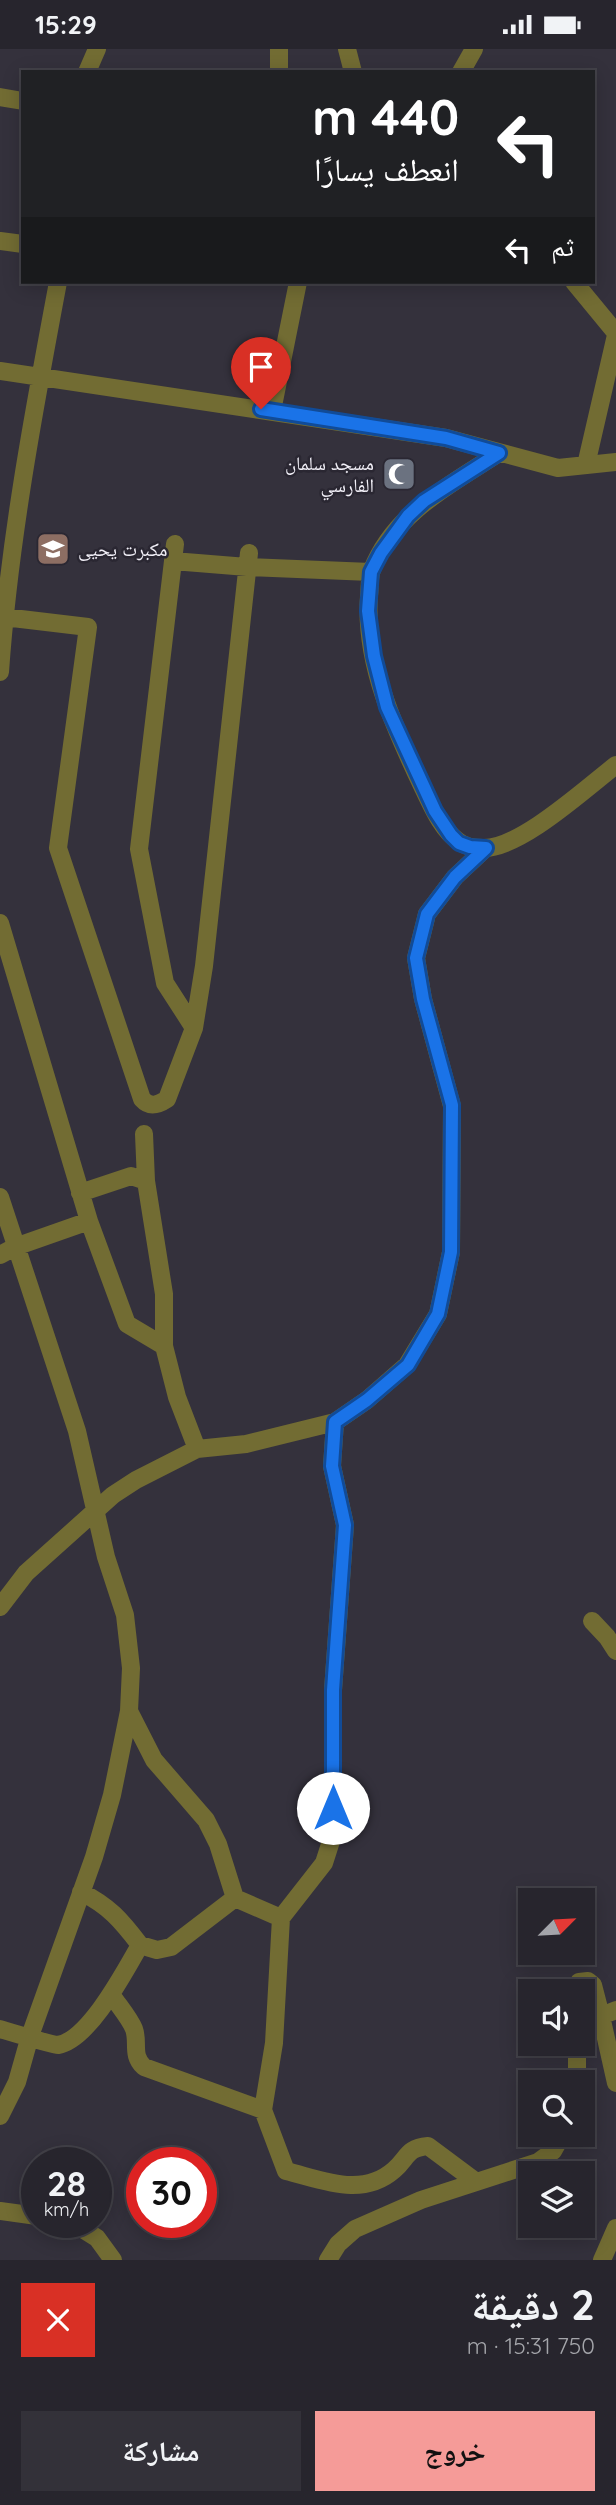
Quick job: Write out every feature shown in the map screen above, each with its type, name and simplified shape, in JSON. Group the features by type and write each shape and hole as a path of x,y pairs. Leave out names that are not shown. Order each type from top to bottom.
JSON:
{"street":[{"path":"88,70 97,49"},
{"path":"279,49 279,70"},
{"path":"348,49 353,70"},
{"path":"462,70 474,49"},
{"path":"0,97 21,101"},
{"path":"0,241 21,244"},
{"path":"0,672 4,617 40,378 58,284"},
{"path":"272,411 298,284"},
{"path":"576,284 616,334 586,465"},
{"path":"0,372 446,438 558,468 616,462"},
{"path":"499,453 424,501 394,535 371,572 368,611 374,656 387,707 435,811 451,835 459,843 470,847 502,846 544,821 616,765"},
{"path":"194,1028 165,983 139,849 174,553 371,572"},
{"path":"4,617 88,627 58,848 142,1100 154,1105 167,1099 194,1028 204,966 248,560"},
{"path":"0,1607 26,1573 113,1495 136,1480 197,1449 246,1444 335,1422 367,1400 408,1365 438,1314 451,1252 452,1105 423,999 416,958 427,914 455,877 486,848"},
{"path":"0,923 80,1193 127,1324 164,1346"},
{"path":"145,1134 146,1181 164,1294 164,1346 177,1397 197,1449"},
{"path":"80,1193 131,1176 146,1181"},
{"path":"0,1197 8,1251 77,1431 95,1512 125,1615 131,1668 129,1711 112,1795 94,1857 16,2083 0,2116"},
{"path":"8,1251 89,1221"},
{"path":"335,1422 332,1466 345,1525 333,1690 333,1835 324,1863 281,1918 274,2043 262,2110 286,2172 355,2187 371,2185 394,2170 411,2150 428,2146 475,2181"},
{"path":"592,1621 616,1651"},
{"path":"129,1711 154,1760 206,1820 218,1844 235,1898 281,1918"},
{"path":"80,1892 104,1904 120,1919 140,1945 157,1950 171,1947 235,1898"},
{"path":"0,2029 55,2045 68,2042 111,1994 140,1945"},
{"path":"595,1990 608,2013 616,2083"},
{"path":"111,1994 134,2029 135,2054 144,2067 262,2110"},
{"path":"328,2260 338,2244 355,2229 421,2200 538,2162 554,2147"},
{"path":"0,2211 21,2214"},
{"path":"602,2260 616,2228"},
{"path":"97,2238 113,2260"}],"place":[{"name":"مسجد سلمان الفارسي","path":"399,474"},
{"name":"مكبرت يحيى","path":"53,549"}],"route":[{"path":"261,409 446,438 499,453 424,501 408,516 381,553 371,572 368,611 374,656 387,707 435,811 451,835 459,843 486,848 455,877 427,914 416,958 423,999 452,1105 451,1252 438,1314 408,1365 367,1400 335,1422 332,1466 345,1525 333,1690 333,1808"}]}
